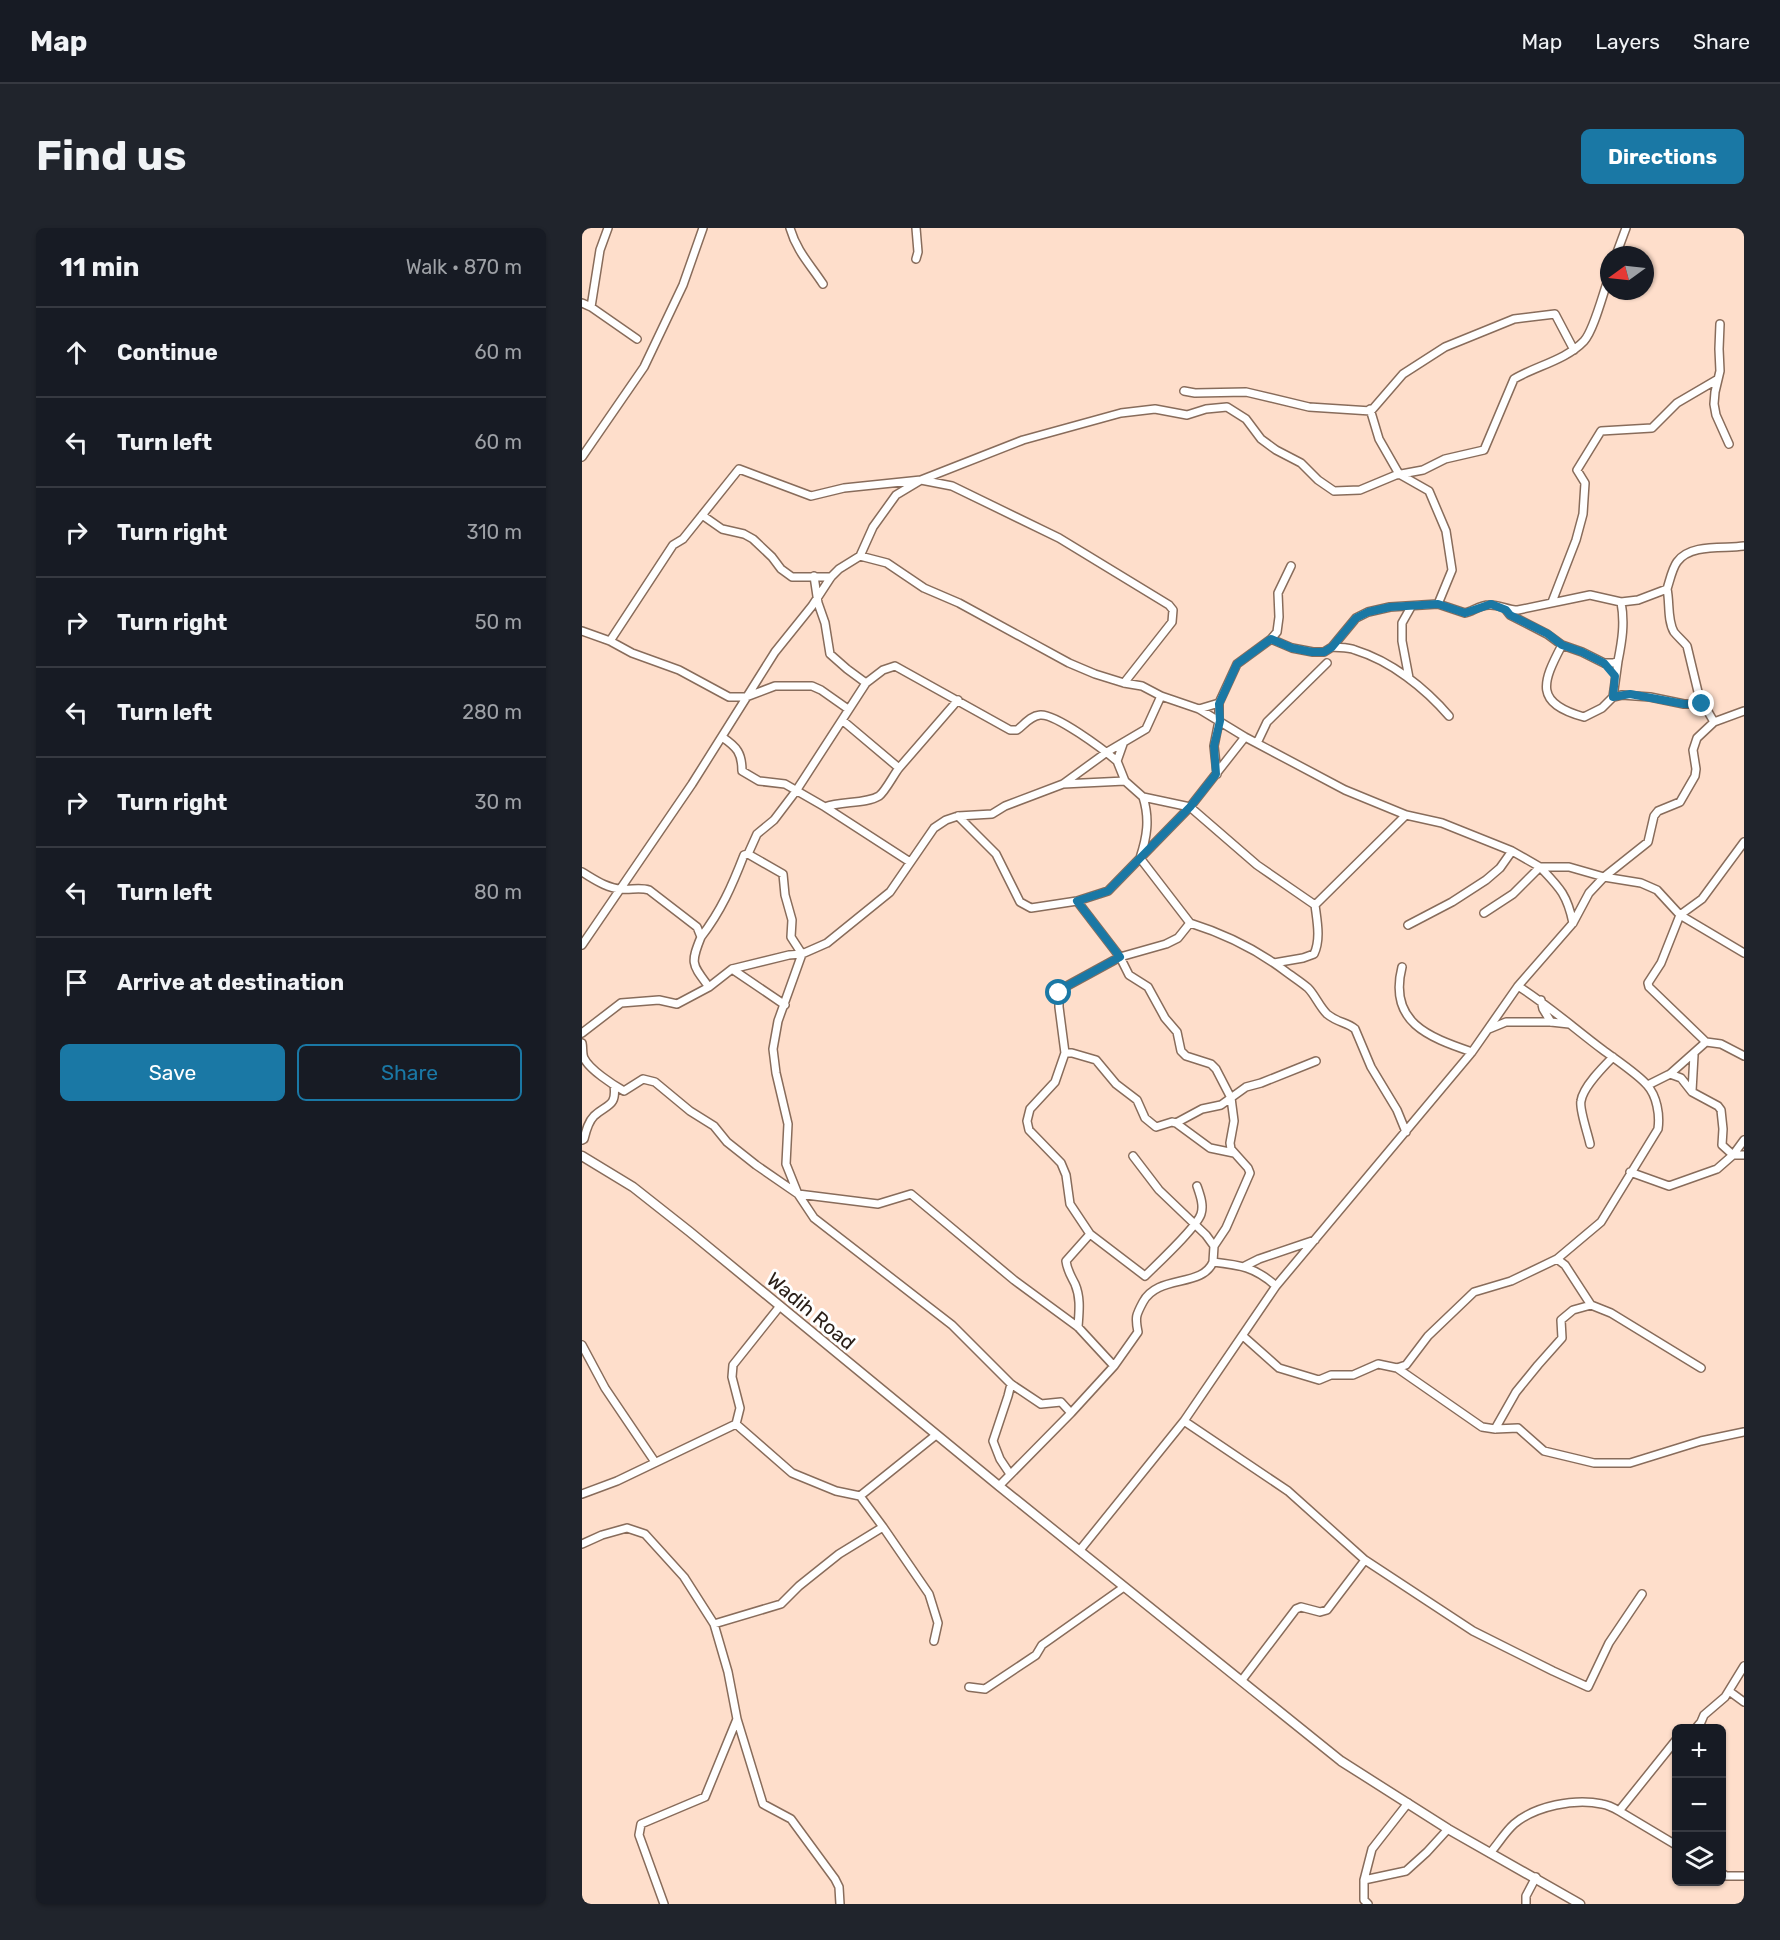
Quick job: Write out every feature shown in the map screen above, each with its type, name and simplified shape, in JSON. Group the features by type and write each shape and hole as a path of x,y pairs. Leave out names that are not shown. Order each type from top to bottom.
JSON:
{"street":[{"path":"591,307 600,250 608,228"},
{"path":"582,457 644,367 683,285 702,228"},
{"path":"790,228 801,255 812,266 823,284"},
{"path":"916,228 918,252 916,259"},
{"path":"1619,246 1626,228"},
{"path":"582,945 648,851 775,652 812,606 831,577 860,556 880,515 896,495 921,480 1023,440 1121,413 1155,409 1186,415 1206,409 1227,407 1245,419 1262,439 1276,450 1301,463 1318,480 1334,491 1360,490 1399,474 1423,470 1445,459 1484,450 1514,380 1574,350 1585,340 1591,330 1601,300"},
{"path":"582,303 637,339"},
{"path":"1370,410 1402,374 1445,347 1514,320 1555,314 1574,350"},
{"path":"1720,324 1720,371 1714,404 1716,415 1729,444"},
{"path":"1552,602 1576,540 1582,514 1585,483 1577,470 1601,431 1652,428 1677,403 1718,379"},
{"path":"1184,391 1195,393 1246,392 1309,407 1370,410"},
{"path":"1370,410 1379,439 1399,474 1429,491 1446,531 1452,570 1438,604"},
{"path":"610,641 673,545 683,539 739,469 811,496 844,488 921,480 952,486 1059,538 1169,605 1173,610 1172,622 1124,683"},
{"path":"702,515 722,529 744,534 753,539 772,556 781,569 792,577 831,577"},
{"path":"1714,722 1699,696 1687,646 1672,627 1667,589 1677,561 1693,550 1744,546"},
{"path":"860,556 887,563 924,588 999,623 1069,663 1095,674 1142,686 1161,696 1198,709 1245,737 1345,790 1406,815 1442,823 1512,851 1540,867 1562,890 1569,905 1573,923"},
{"path":"1216,774 1214,746 1220,721 1219,704 1237,664 1277,632 1278,593 1291,566"},
{"path":"814,576 830,654 866,683"},
{"path":"1271,639 1292,648 1324,652 1332,647 1360,615 1390,607 1438,604 1465,613 1491,604 1506,610 1539,607 1552,602 1590,595 1621,602 1638,600 1667,589"},
{"path":"1613,697 1623,638 1624,617 1621,602"},
{"path":"1409,678 1402,641 1402,623 1411,607"},
{"path":"1506,610 1510,615 1548,634 1562,645 1604,663 1615,676"},
{"path":"582,631 679,670 729,697 746,697 775,686 812,686 848,710"},
{"path":"1562,645 1550,668 1545,684 1546,691 1558,707 1584,717 1602,708 1613,697 1630,694 1684,704 1702,704"},
{"path":"1332,647 1354,649 1409,678 1434,698 1449,716"},
{"path":"1604,663 1618,661"},
{"path":"1257,743 1267,722 1327,663"},
{"path":"709,987 694,966 694,953 701,937 716,918 728,897 744,855 748,854 757,834 774,820 796,791 866,683 883,670 895,666 1010,730 1017,730 1031,717 1041,714 1052,716 1107,752 1117,761 1125,781 1143,797 1190,807 1257,865 1315,905 1318,927 1314,954 1274,963"},
{"path":"582,1033 621,1003 659,1000 677,1004 709,987 732,969 802,954 827,943 890,892 934,828 958,816 992,814 1005,806 1063,784 1107,752 1146,729 1161,696"},
{"path":"825,807 835,803 879,796 899,768 958,700"},
{"path":"1198,709 1219,704"},
{"path":"1080,1550 1184,1422 1276,1286 1472,1052 1518,986 1573,923 1589,893 1604,877 1648,842 1652,822 1658,812 1684,798 1696,769 1694,744 1702,732 1714,722 1744,711"},
{"path":"842,720 899,768"},
{"path":"722,737 733,744 742,756 742,771 759,781 785,784 910,862"},
{"path":"958,816 996,855 1020,902 1031,908 1077,901 1108,891 1190,807 1245,737"},
{"path":"1117,761 1123,744"},
{"path":"1063,784 1125,781"},
{"path":"1140,858 1147,838 1148,823 1143,797"},
{"path":"1315,905 1406,815"},
{"path":"1744,842 1701,899 1680,915 1661,963 1648,983 1649,987 1706,1042 1722,1044 1744,1056"},
{"path":"1408,925 1452,902 1486,880 1500,868 1512,851"},
{"path":"748,854 783,874 792,920 791,937 802,954"},
{"path":"1140,858 1190,923 1217,931 1256,950 1310,989 1317,1003 1336,1021 1351,1025 1355,1029 1371,1067 1397,1110 1406,1132"},
{"path":"1484,913 1513,894 1540,867 1569,867 1604,877 1641,883 1657,890 1680,915 1744,952"},
{"path":"582,872 602,885 620,890 642,888 649,890 697,927 701,937"},
{"path":"999,1486 1114,1366 1138,1332 1135,1317 1146,1296 1154,1288 1202,1274 1210,1269 1214,1246 1230,1219 1250,1173 1234,1153 1230,1143 1234,1121 1231,1098 1216,1069 1211,1064 1186,1056 1181,1052 1177,1032 1165,1018 1148,987 1129,975 1120,957 1077,901"},
{"path":"1154,1288 1145,1276 1090,1234 1070,1204 1066,1175 1061,1163 1029,1130 1027,1121 1030,1109 1055,1082 1065,1053 1059,993 1065,987 1120,957 1166,944 1178,938 1190,923"},
{"path":"802,954 778,1021 773,1049 788,1124 786,1164 798,1194 813,1218 952,1325 1011,1384 1041,1404 1061,1402 1071,1413"},
{"path":"1402,967 1399,992 1401,1005 1411,1021 1434,1037 1472,1052"},
{"path":"732,969 785,1005"},
{"path":"1397,1368 1406,1365 1428,1336 1474,1292 1511,1281 1557,1259 1601,1222 1658,1129 1659,1116 1648,1085 1540,1000 1518,986"},
{"path":"1540,1000 1551,1022"},
{"path":"1488,1029 1506,1022 1569,1024"},
{"path":"1648,1085 1670,1074 1706,1042"},
{"path":"582,1043 584,1058 591,1067 614,1085 624,1091 643,1079 655,1082 690,1111 714,1126 727,1142 749,1160 798,1194 878,1204 911,1194 1014,1280 1078,1327 1114,1366"},
{"path":"1065,1053 1096,1060 1116,1084 1137,1100 1145,1118 1156,1127 1176,1123 1210,1148 1234,1153"},
{"path":"1692,1092 1694,1055"},
{"path":"1590,1144 1581,1109 1581,1100 1600,1071 1613,1058"},
{"path":"1176,1123 1202,1109 1221,1104 1246,1087 1316,1061"},
{"path":"1670,1074 1682,1078 1692,1092 1721,1110 1722,1145 1733,1155 1744,1155"},
{"path":"582,1140 593,1117 610,1106 615,1096 614,1085"},
{"path":"1630,1172 1669,1186 1717,1169 1733,1155 1744,1140"},
{"name":"Wadih Road","path":"582,1156 633,1187 690,1232 936,1435 1341,1761 1448,1828 1580,1904"},
{"path":"1133,1156 1159,1190 1206,1234 1214,1246"},
{"path":"1145,1276 1195,1224 1202,1213 1202,1201 1197,1186"},
{"path":"1078,1327 1080,1305 1076,1286 1068,1271 1066,1261 1090,1234"},
{"path":"1245,1266 1316,1240"},
{"path":"1557,1259 1565,1265 1591,1305 1611,1313 1701,1368"},
{"path":"1213,1262 1245,1266 1266,1277 1276,1286"},
{"path":"1495,1429 1516,1392 1562,1338 1561,1320 1573,1310 1591,1305"},
{"path":"736,1424 740,1408 732,1377 733,1365 780,1306"},
{"path":"1243,1336 1280,1368 1319,1380 1331,1375 1353,1375 1378,1364 1397,1368 1470,1421 1482,1427 1518,1428 1544,1451 1594,1463 1630,1463 1744,1432"},
{"path":"582,1345 605,1388 655,1462"},
{"path":"1010,1474 1000,1459 993,1441 1011,1384"},
{"path":"1184,1422 1288,1491 1365,1560 1473,1631 1552,1671 1588,1686 1609,1643 1642,1594"},
{"path":"582,1494 617,1481 736,1424"},
{"path":"736,1424 792,1473 836,1491 860,1496 929,1594 938,1623 934,1641"},
{"path":"860,1496 936,1435"},
{"path":"714,1624 781,1604 799,1586 839,1554 883,1527"},
{"path":"582,1544 627,1528 645,1534 684,1577 714,1624 728,1672 737,1719 763,1804 792,1819 836,1879 840,1904"},
{"path":"1242,1680 1296,1609 1301,1606 1320,1612 1327,1610 1365,1560"},
{"path":"969,1687 985,1689 1036,1655 1042,1645 1124,1587"},
{"path":"1698,1724 1704,1715 1729,1691 1744,1666"},
{"path":"1729,1691 1744,1702"},
{"path":"664,1904 639,1835 640,1824 705,1797 737,1719"},
{"path":"1619,1811 1672,1746"},
{"path":"1368,1904 1364,1900 1364,1880 1372,1849 1408,1803"},
{"path":"1490,1853 1513,1825 1535,1811 1558,1805 1585,1803 1603,1804 1619,1811 1672,1842"},
{"path":"1364,1880 1406,1871 1448,1828"},
{"path":"1726,1876 1744,1876"},
{"path":"1526,1904 1526,1896 1536,1877"}],"route":[{"path":"1059,993 1065,987 1120,957 1077,901 1108,891 1190,807 1216,774 1214,746 1220,721 1219,704 1237,664 1271,639 1292,648 1324,652 1332,647 1356,618 1368,612 1390,607 1438,604 1465,613 1491,604 1548,634 1562,645 1604,663 1615,676 1613,697 1630,694 1684,704 1702,704"}]}
